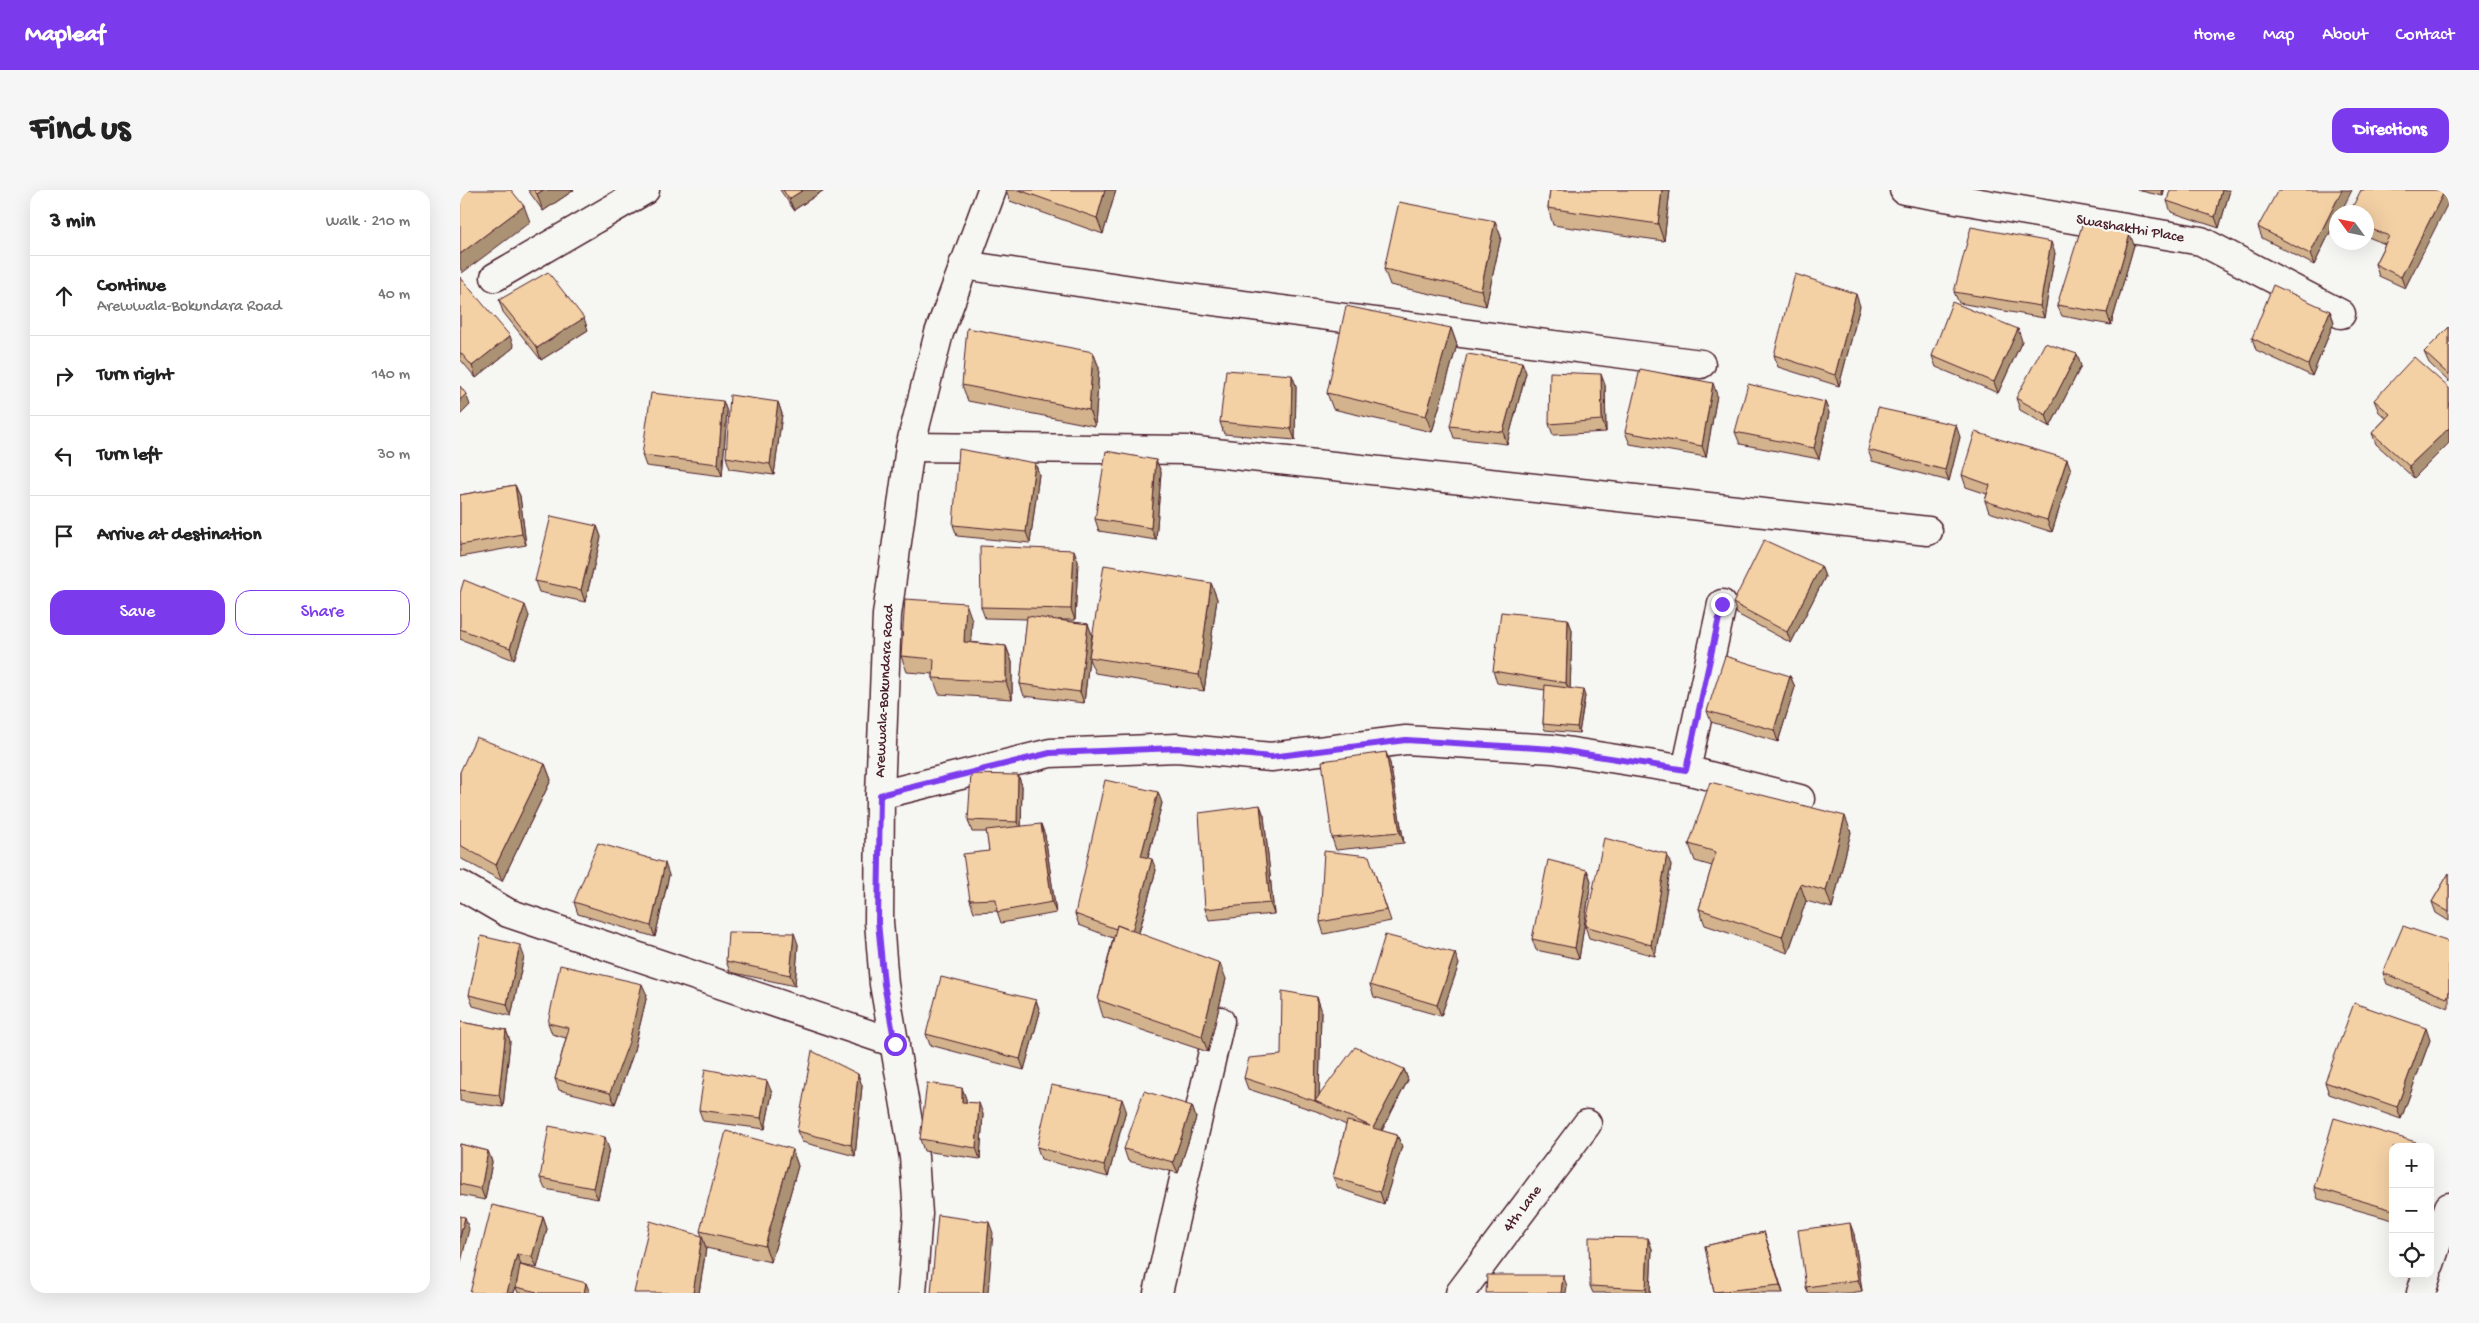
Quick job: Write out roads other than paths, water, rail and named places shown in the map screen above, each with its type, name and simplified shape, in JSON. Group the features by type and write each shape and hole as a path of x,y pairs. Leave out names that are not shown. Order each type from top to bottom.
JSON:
{"street":[{"path":"495,277 645,190"},
{"name":"Arewwala-Bokundara Road","path":"912,1293 918,1214 914,1157 884,984 878,922 880,795 887,615 910,447 939,333 992,190"},
{"name":"Swashakthi Place","path":"1904,190 2201,241 2341,314"},
{"path":"964,265 1166,295 1702,364"},
{"path":"910,447 1188,450 1928,531"},
{"path":"1686,770 1722,604"},
{"path":"880,795 1050,753 1177,748 1271,757 1406,740 1553,749 1686,770 1800,799"},
{"path":"460,885 508,914 895,1044"},
{"path":"1158,1293 1220,1021"},
{"name":"4th Lane","path":"1460,1293 1587,1124"},
{"path":"2434,1252 2449,1207"},
{"path":"2421,1293 2426,1278"}]}
